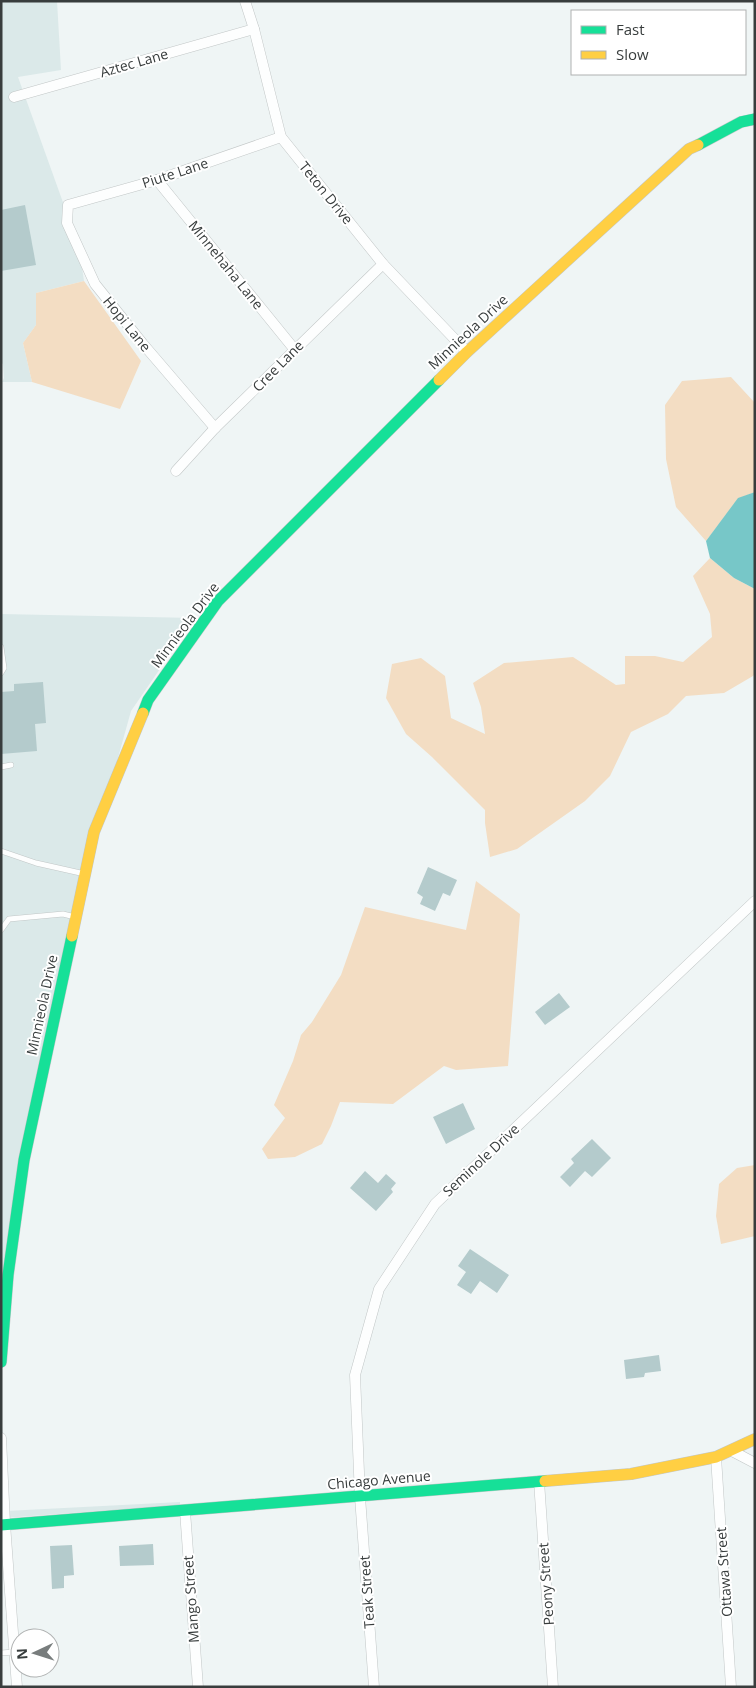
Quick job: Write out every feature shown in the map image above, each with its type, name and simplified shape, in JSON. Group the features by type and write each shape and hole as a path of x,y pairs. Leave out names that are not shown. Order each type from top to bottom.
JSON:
{"street":[{"name":"Teton Drive","path":"245,1 254,29 281,137 383,264 467,352"},
{"name":"Aztec Lane","path":"14,96 254,29"},
{"name":"Minnieola Drive","path":"1,1362 8,1275 24,1160 94,832 148,700 218,601 467,352 689,149 741,122 755,119"},
{"name":"Piute Lane","path":"68,205 157,180 281,137"},
{"name":"Minnehaha Lane","path":"157,180 295,350"},
{"name":"Hopi Lane","path":"68,205 67,223 94,284 216,428"},
{"name":"Cree Lane","path":"176,471 216,428 383,264"},
{"name":"Seminole Drive","path":"360,1497 356,1375 379,1288 435,1204 755,901"},
{"path":"1,1438 3,1524 12,1628"},
{"name":"Chicago Avenue","path":"3,1524 631,1474 716,1457 755,1439"},
{"path":"732,1451 755,1462"},
{"name":"Ottawa Street","path":"716,1457 731,1687"},
{"name":"Peony Street","path":"538,1481 553,1687"},
{"name":"Teak Street","path":"360,1497 374,1687"},
{"name":"Mango Street","path":"185,1511 198,1687"}],"lane":[{"path":"1,647 4,668 1,673"},
{"path":"1,767 11,765"},
{"path":"1,851 36,863 85,874"},
{"path":"1,930 9,919 63,914 76,918"}],"shaded area":[{"path":"1,1 57,1 61,70 18,77 79,247 84,281 36,293 36,325 23,343 32,382 2,382 4,378 3,364 1,363"},
{"path":"84,281 141,361 120,409 32,382 23,343 36,325 36,293"},
{"path":"731,377 755,403 755,492 738,499 706,541 676,507 666,459 665,405 682,381"},
{"path":"710,558 734,578 755,589 755,674 724,693 686,696 668,714 631,732 610,776 585,801 517,849 490,857 485,810 406,734 386,698 392,664 421,658 445,676 451,718 485,734 481,707 473,683 504,663 573,657 616,685 625,684 625,656 655,656 683,662 712,637 710,614 693,576"},
{"path":"1,614 195,618 131,711 68,938 1,1295"},
{"path":"476,881 520,914 508,1066 456,1070 444,1066 393,1104 340,1102 322,1144 295,1157 268,1159 262,1149 285,1118 274,1105 293,1061 301,1035 312,1022 341,975 365,907 466,930"},
{"path":"755,1165 755,1236 721,1244 716,1216 719,1184 737,1168"},
{"path":"1,1402 6,1511 180,1502 180,1505 4,1518 1,1516"}],"water":[{"path":"755,492 755,589 734,578 710,558 706,541 738,498"}],"building":[{"path":"25,205 36,265 1,271 1,210"},
{"path":"43,682 46,723 35,724 37,751 1,754 1,692 14,691 14,684"},
{"path":"428,867 457,880 450,896 443,893 435,911 420,904 423,897 417,893"},
{"path":"559,993 570,1007 545,1025 535,1012"},
{"path":"463,1103 475,1129 446,1144 433,1117"},
{"path":"592,1139 611,1158 592,1177 585,1171 570,1187 560,1177 574,1163 571,1159"},
{"path":"365,1171 378,1183 386,1174 396,1183 391,1189 393,1192 376,1211 350,1188"},
{"path":"470,1249 509,1275 497,1293 480,1281 471,1294 457,1285 466,1272 458,1266"},
{"path":"659,1355 661,1371 645,1373 644,1377 626,1379 624,1360"},
{"path":"153,1544 154,1565 120,1566 119,1546"},
{"path":"72,1545 74,1575 64,1576 64,1588 52,1589 50,1546"}],"traffic: fast":[{"path":"698,145 741,122 755,119"},
{"path":"143,713 148,700 218,601 439,380"},
{"path":"1,1362 8,1275 24,1160 72,936"},
{"path":"1,1525 545,1481"}],"traffic: slow":[{"path":"439,380 467,352 689,149 698,145"},
{"path":"72,936 94,832 143,713"},
{"path":"545,1481 631,1474 716,1457 755,1439"}]}
